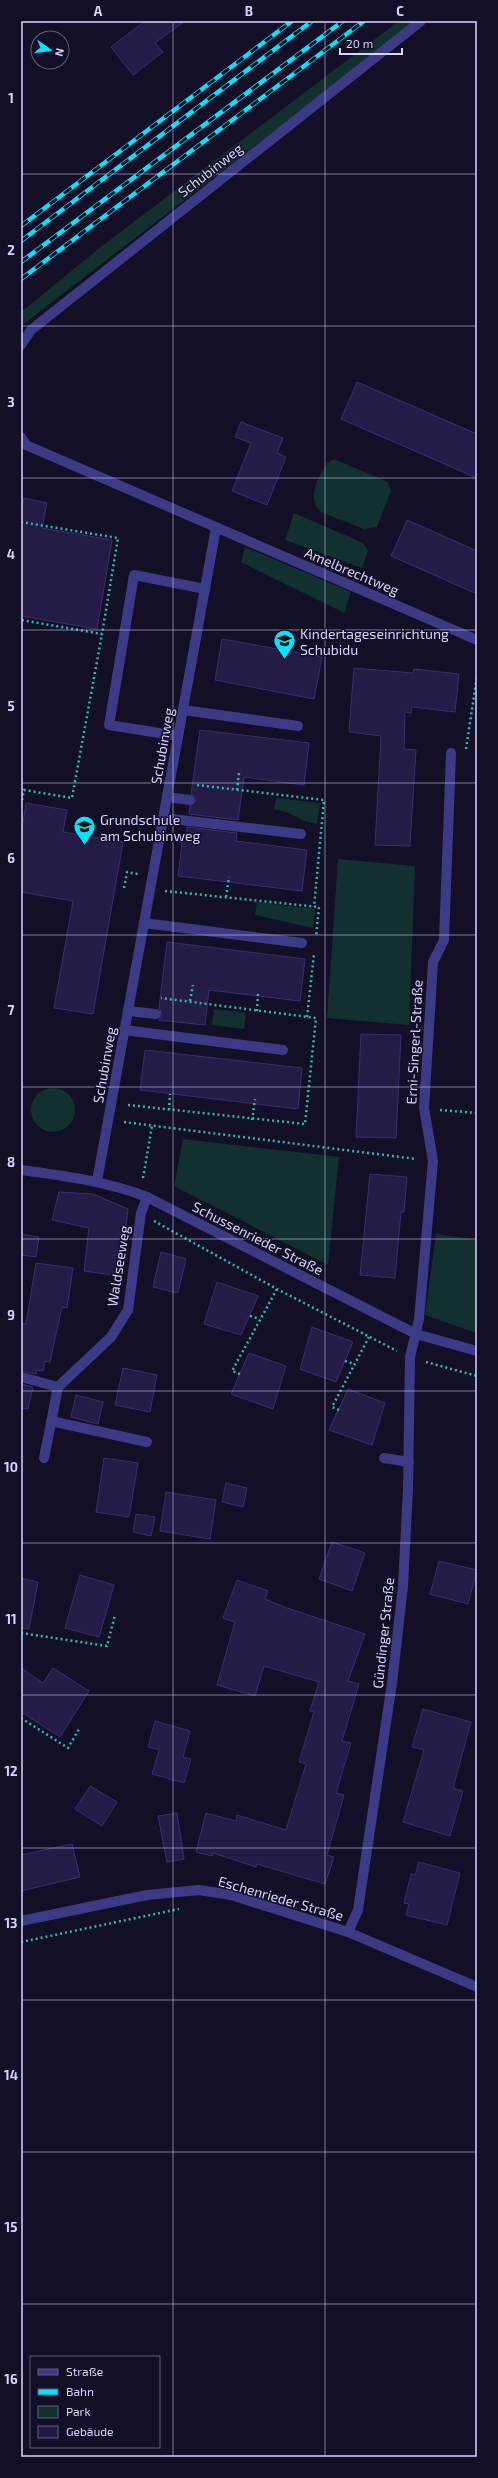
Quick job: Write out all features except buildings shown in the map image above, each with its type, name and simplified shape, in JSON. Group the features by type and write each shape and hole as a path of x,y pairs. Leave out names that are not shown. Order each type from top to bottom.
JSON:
{"street":[{"name":"Schubinweg","path":"21,345 31,330 421,21"},
{"path":"21,438 26,445 216,528"},
{"name":"Schubinweg","path":"97,1181 216,528"},
{"name":"Amelbrechtweg","path":"216,528 477,640"},
{"path":"178,736 109,725 134,575 205,589"},
{"path":"183,710 298,726"},
{"name":"Erni-Singerl-Straße","path":"416,1334 433,1161 424,1108 433,962 444,940 451,752"},
{"path":"167,797 190,800"},
{"path":"163,818 301,834"},
{"path":"144,923 302,943"},
{"path":"128,1011 156,1014"},
{"path":"124,1030 283,1050"},
{"name":"Schussenrieder Straße","path":"21,1170 121,1186 147,1197 416,1334 477,1351"},
{"name":"Waldseeweg","path":"58,1387 111,1337 128,1310 141,1213 147,1197"},
{"name":"Gündinger Straße","path":"348,1932 358,1910 392,1683 403,1586 409,1462 410,1357 416,1334"},
{"path":"21,1377 58,1387 44,1458"},
{"path":"51,1421 147,1442"},
{"path":"384,1458 409,1462"},
{"name":"Eschenrieder Straße","path":"21,1921 147,1895 199,1890 231,1895 348,1932 477,1987"}],"path":[{"path":"21,522 118,538 72,798 24,790 21,805"},
{"path":"21,620 102,634"},
{"path":"451,752 466,751 477,676"},
{"path":"237,790 239,773"},
{"path":"124,888 127,872 144,875"},
{"path":"226,897 229,877"},
{"path":"190,1001 193,985"},
{"path":"257,1011 258,993"},
{"path":"128,1105 252,1120 305,1124 316,1018 190,1001 154,998"},
{"path":"169,1110 170,1094"},
{"path":"252,1120 255,1099"},
{"path":"424,1108 477,1113"},
{"path":"108,1120 433,1161"},
{"path":"143,1178 152,1126"},
{"path":"141,1213 276,1289 410,1357 477,1376"},
{"path":"240,1374 232,1371 276,1289"},
{"path":"250,1316 260,1319"},
{"path":"339,1410 332,1406 369,1337"},
{"path":"345,1361 354,1364"},
{"path":"21,1633 107,1646 115,1615"},
{"path":"21,1718 68,1748 79,1729"},
{"path":"21,1942 187,1907"}],"green space":[{"path":"399,21 417,21 21,326 21,312 102,246"},
{"path":"334,459 388,482 391,491 377,527 364,529 321,512 317,507 314,501 314,494 317,481 327,463"},
{"path":"294,513 363,543 368,551 362,568 285,540"},
{"path":"245,547 351,592 344,613 241,562"},
{"path":"276,798 320,803 317,824 274,809"},
{"path":"338,859 415,866 409,1025 327,1018"},
{"path":"257,902 315,909 313,928 255,915"},
{"path":"214,1009 246,1013 244,1029 212,1025"},
{"path":"49,1088 57,1088 69,1094 75,1106 75,1114 69,1126 57,1132 49,1132 37,1126 31,1114 31,1106 37,1094"},
{"path":"183,1139 339,1157 328,1265 174,1186"},
{"path":"436,1234 477,1240 477,1333 425,1315"}],"railway":[{"path":"21,226 292,21"},
{"path":"21,241 312,21"},
{"path":"21,262 343,21"},
{"path":"21,279 364,21"}],"place":[{"name":"Kindertageseinrichtung Schubidu","path":"285,660"},
{"name":"Grundschule am Schubinweg","path":"84,846"}]}
